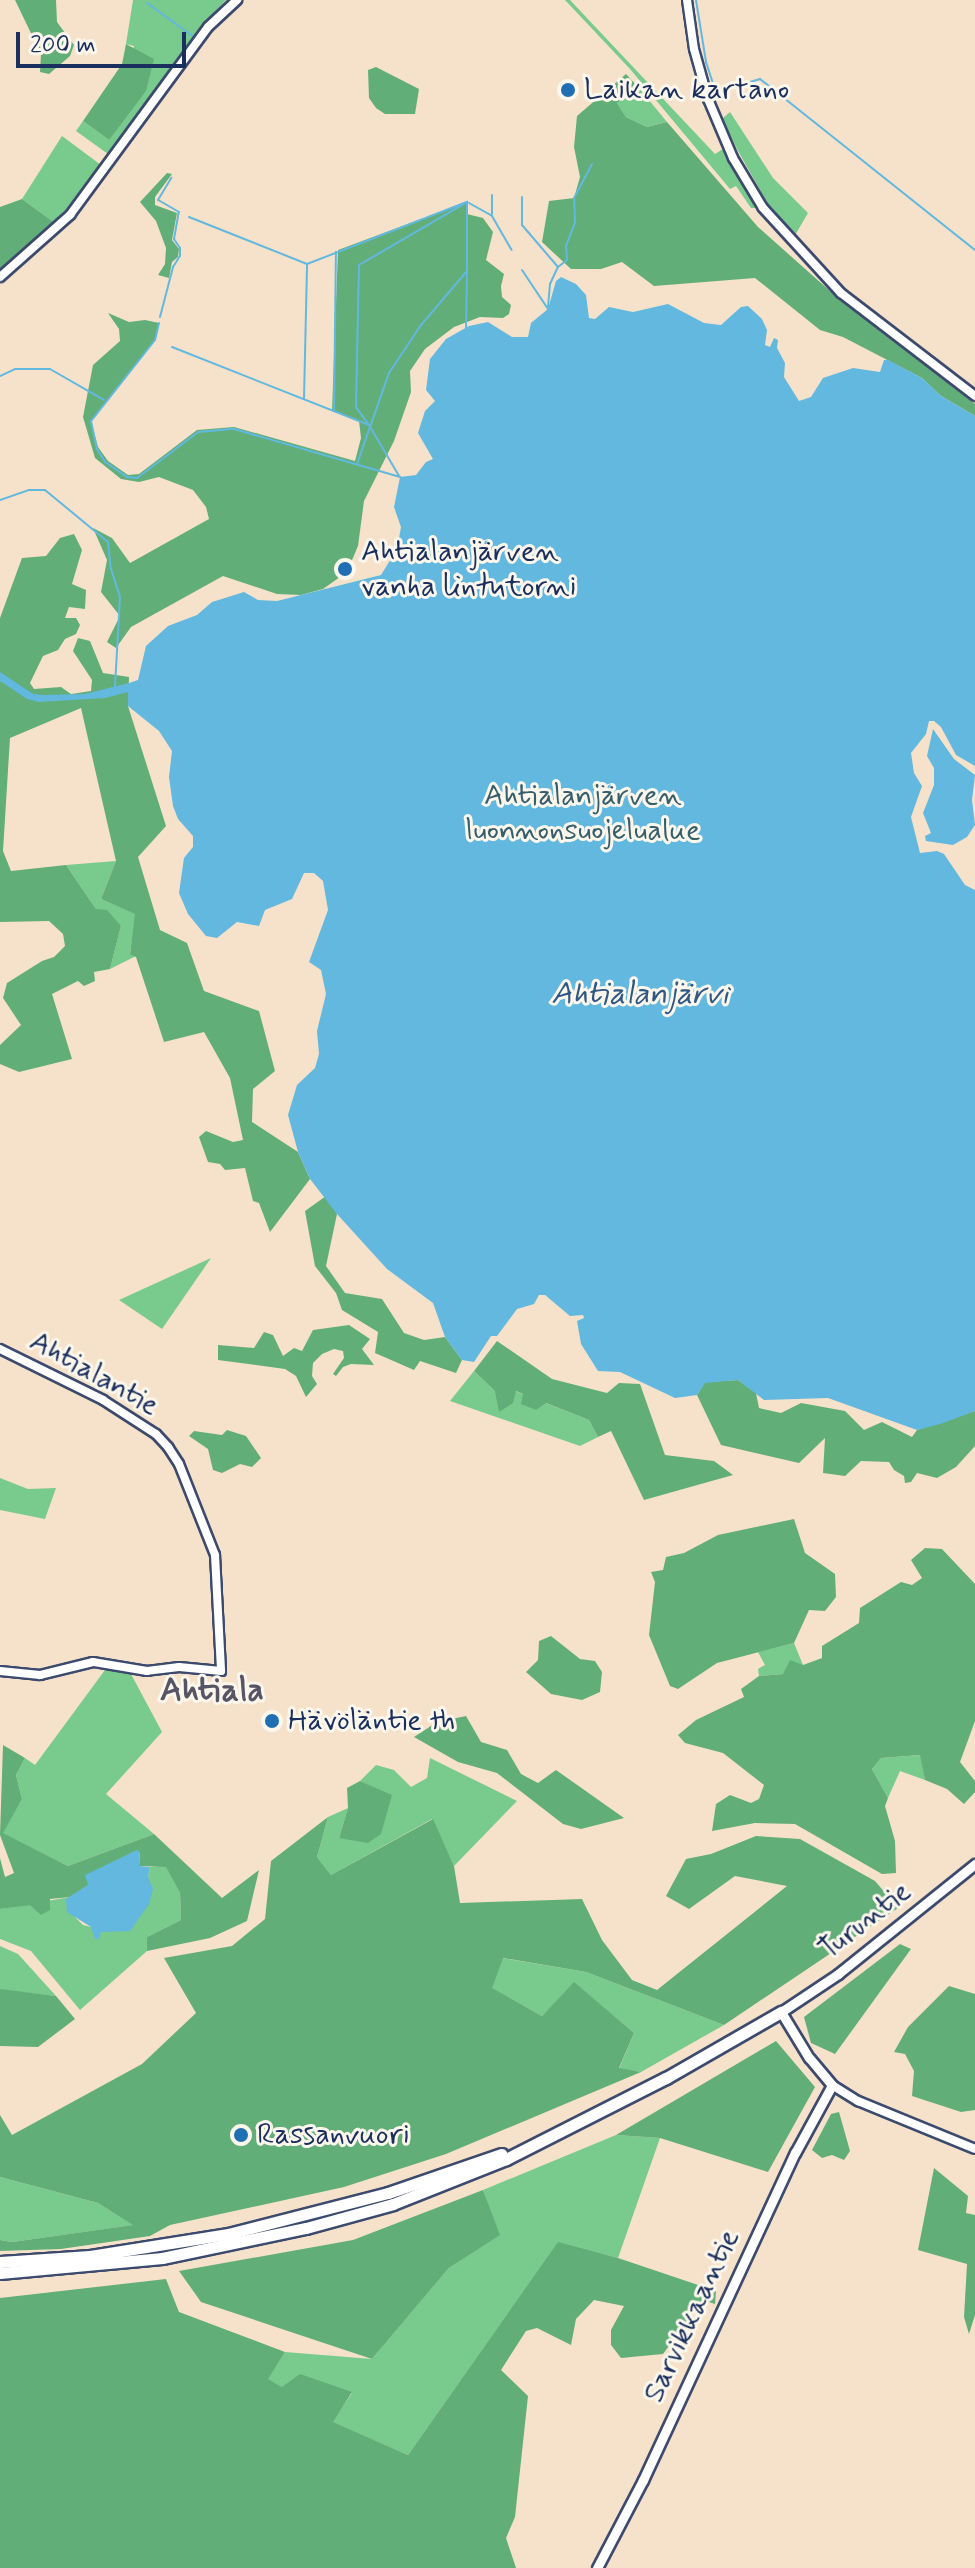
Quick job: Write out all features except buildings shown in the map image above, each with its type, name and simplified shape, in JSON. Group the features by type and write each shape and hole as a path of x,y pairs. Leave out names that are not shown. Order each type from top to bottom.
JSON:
{"highway":[{"path":"0,2274 162,2258 306,2228 428,2192 506,2159 666,2078 781,2012"},
{"path":"0,2262 161,2246 302,2218 425,2182 561,2129"}],"main road":[{"name":"Turuntie","path":"781,2012 838,1974 975,1864"},
{"path":"781,2012 809,2058 832,2085"},
{"name":"Sarvikkaantie","path":"597,2568 648,2468 795,2153 832,2085"}],"street":[{"path":"0,277 70,215 208,27 237,0"},
{"path":"687,0 692,40 708,99 733,158 763,208 841,293 975,396"},
{"name":"Ahtialantie","path":"0,1349 103,1400 156,1434 168,1447 179,1464 215,1555 221,1671 179,1667 147,1671 93,1662 40,1675 0,1671"},
{"path":"832,2085 858,2101 975,2149"}],"green space":[{"path":"15,0 56,0 57,22 74,45 70,56 49,74 40,72 41,54"},
{"path":"133,0 226,0 200,28 108,154 76,131 83,121 109,140 134,46 126,44"},
{"path":"565,0 570,0 715,154 723,149 756,208 751,208 736,186 730,189 630,69"},
{"path":"126,44 154,59 146,91 109,140 83,121 122,64"},
{"path":"376,67 419,89 415,114 385,114 376,108 369,98 368,70"},
{"path":"626,74 639,88 617,103 626,117 647,127 667,122 758,227 839,299 975,404 975,416 941,396 922,378 843,337 820,330 755,278 654,286 622,262 601,269 571,269 542,242 549,201 574,198 580,177 574,147 577,116"},
{"path":"639,88 667,122 647,127 626,117 617,103"},
{"path":"730,112 773,178 808,213 794,237 772,211 738,151 722,119"},
{"path":"62,136 101,165 55,223 22,199"},
{"path":"167,173 172,174 155,197 155,205 177,213 172,240 179,249 169,278 158,275 165,264 166,248 156,221 140,202"},
{"path":"22,199 55,223 0,271 0,207"},
{"path":"467,202 467,214 483,218 493,232 486,260 504,274 502,297 511,305 509,314 503,318 480,317 454,327 425,349 410,371 411,392 394,441 364,501 358,546 347,572 323,589 301,595 277,594 223,576 131,627 116,648 107,642 120,616 101,592 107,560 93,528 112,538 130,563 209,519 206,507 193,490 159,477 139,482 121,479 95,458 83,417 93,365 120,341 119,329 108,313 129,322 145,320 159,323 155,340 91,421 98,447 108,461 128,475 139,474 197,430 234,427 355,461 361,438 359,421 332,411 338,250"},
{"path":"74,534 82,550 72,584 86,590 85,609 69,607 65,618 76,618 80,625 76,634 65,639 58,650 43,656 30,683 34,689 61,687 71,694 91,691 92,680 73,651 78,638 90,641 103,673 129,677 128,706 166,826 138,857 160,930 187,943 204,991 259,1011 275,1071 253,1089 252,1122 298,1152 310,1179 270,1232 259,1203 253,1201 245,1168 225,1170 220,1164 208,1162 199,1137 206,1131 233,1142 243,1140 230,1078 204,1032 164,1042 136,957 130,954 135,914 101,899 116,861 81,708 10,738 3,851 11,871 66,865 96,909 107,910 121,926 110,969 94,972 95,981 84,986 78,981 52,994 72,1059 19,1072 0,1064 0,1045 21,1025 3,998 7,983 54,957 65,946 63,934 49,921 0,922 0,618 22,558 46,556 60,538"},
{"path":"116,861 101,899 136,914 130,953 136,956 110,969 121,926 96,909 66,865"},
{"path":"326,1196 337,1214 326,1266 345,1293 382,1299 404,1333 424,1340 445,1337 462,1360 456,1373 420,1361 414,1370 375,1353 378,1332 342,1310 336,1293 315,1266 305,1211"},
{"path":"211,1258 162,1329 119,1300"},
{"path":"349,1325 370,1339 362,1349 374,1365 351,1364 343,1367 336,1376 333,1374 344,1358 343,1351 334,1349 322,1354 313,1363 312,1376 317,1384 306,1397 296,1376 285,1369 218,1360 218,1345 254,1348 264,1332 273,1335 283,1356 294,1348 302,1351 313,1330"},
{"path":"497,1341 552,1379 607,1393 619,1383 640,1384 665,1455 714,1461 733,1475 644,1500 611,1431 598,1437 589,1420 546,1403 536,1410 521,1404 523,1394 516,1391 513,1403 499,1412 495,1391 474,1371"},
{"path":"474,1371 495,1391 515,1391 589,1420 598,1437 580,1446 450,1401"},
{"path":"738,1380 756,1393 759,1408 781,1413 801,1403 845,1411 864,1430 882,1422 912,1437 917,1430 975,1411 975,1446 956,1467 937,1478 917,1473 911,1482 905,1483 904,1476 894,1470 889,1462 861,1461 845,1476 823,1473 825,1438 799,1463 721,1445 697,1395 705,1382"},
{"path":"227,1430 246,1436 261,1458 252,1467 240,1464 222,1473 213,1470 208,1449 189,1436 194,1431 222,1435"},
{"path":"0,1478 28,1489 56,1488 45,1519 0,1510"},
{"path":"794,1519 805,1553 835,1574 836,1597 825,1611 809,1610 794,1643 717,1663 678,1689 670,1686 649,1635 655,1582 651,1572 663,1570 666,1557 684,1553 718,1535"},
{"path":"925,1548 942,1549 975,1584 975,1721 960,1762 975,1781 975,1792 964,1804 947,1789 925,1780 920,1755 881,1758 872,1769 888,1798 885,1806 895,1841 896,1873 882,1874 795,1824 755,1823 712,1831 716,1804 730,1795 751,1803 759,1799 764,1785 723,1753 685,1743 678,1735 696,1720 744,1697 741,1689 759,1676 783,1674 790,1660 803,1665 822,1658 822,1646 859,1623 860,1608 901,1582 912,1585 922,1578 911,1560"},
{"path":"551,1636 580,1659 595,1661 602,1672 600,1692 582,1700 551,1694 526,1672 538,1660 539,1641"},
{"path":"794,1643 803,1665 783,1674 759,1676 758,1669 765,1665 758,1652"},
{"path":"105,1670 131,1674 162,1732 106,1794 154,1834 68,1866 2,1833 22,1799 16,1775 25,1758 35,1765"},
{"path":"466,1716 481,1742 507,1750 521,1774 538,1783 556,1770 624,1818 581,1829 563,1824 497,1773 458,1762 414,1737 437,1722"},
{"path":"3,1745 25,1758 16,1775 22,1799 3,1833 68,1866 154,1834 222,1898 259,1870 247,1921 210,1938 147,1951 147,1937 181,1920 180,1893 166,1867 139,1866 140,1852 70,1897 50,1899 50,1910 41,1915 30,1905 0,1909 0,1858 5,1877 14,1873 0,1835"},
{"path":"921,1755 925,1780 900,1771 888,1798 872,1769 881,1758"},
{"path":"430,1758 517,1801 454,1866 432,1819 331,1875 317,1857 328,1817 348,1808 339,1838 392,1796 360,1781 376,1765 394,1770 411,1787 427,1778"},
{"path":"360,1781 392,1795 381,1834 368,1843 339,1838 348,1808 347,1788"},
{"path":"328,1817 317,1857 331,1875 433,1819 454,1866 460,1903 582,1899 602,1940 632,1980 657,1990 787,1886 735,1876 689,1909 666,1896 686,1859 711,1854 756,1836 800,1839 875,1881 898,1908 724,2025 586,1972 503,1958 492,1988 542,2016 574,1982 634,2033 619,2068 641,2072 446,2154 344,2187 170,2225 150,2236 61,2249 0,2251 0,2240 12,2242 133,2225 98,2203 0,2177 0,2115 12,2135 142,2064 196,2013 164,1958 232,1946 265,1919 271,1861"},
{"path":"166,1866 180,1893 181,1920 147,1937 147,1951 80,2010 31,1951 0,1939 0,1909 70,1897 72,1914 83,1925 107,1931 148,1877 150,1867"},
{"path":"900,1944 911,1949 835,2054 811,2043 804,2017"},
{"path":"0,1946 18,1954 56,1996 0,1990"},
{"path":"502,1958 586,1972 724,2025 641,2072 619,2069 634,2033 574,1983 542,2016 491,1988"},
{"path":"949,1986 975,1994 975,2110 961,2112 912,2096 914,2071 905,2054 894,2052 908,2027"},
{"path":"0,1989 56,1996 75,2019 38,2047 0,2046"},
{"path":"776,2041 815,2087 768,2172 660,2138 616,2135"},
{"path":"839,2112 850,2151 844,2160 832,2155 822,2158 812,2150 831,2114"},
{"path":"616,2135 660,2138 618,2258 558,2243 408,2455 332,2422 352,2393 282,2387 267,2379 285,2352 372,2359 449,2268 499,2235 483,2190"},
{"path":"934,2168 968,2196 966,2213 975,2215 975,2315 969,2334 964,2317 967,2264 918,2250"},
{"path":"0,2177 98,2203 134,2225 12,2242 0,2240"},
{"path":"483,2190 500,2235 449,2268 372,2359 201,2302 179,2271 353,2240"},
{"path":"558,2242 618,2258 716,2291 715,2304 709,2302 692,2314 663,2354 621,2358 611,2345 611,2330 624,2306 594,2300 576,2319 571,2345 537,2328 526,2331 501,2370 528,2396 515,2517 506,2538 516,2568 0,2568 0,2298 166,2279 179,2312 285,2352 268,2379 282,2387 300,2374 352,2392 333,2422 408,2455"}],"water":[{"name":"Ahtialanjärvi","path":"561,277 576,284 586,295 589,318 595,319 609,307 633,312 668,304 704,323 721,325 741,307 748,306 762,319 767,330 765,345 770,347 774,338 778,340 777,348 785,363 784,377 799,401 811,397 823,378 853,368 880,372 884,360 888,360 922,378 941,396 975,416 975,766 956,755 941,727 934,721 929,721 926,734 911,753 914,773 922,786 911,817 920,853 937,851 944,854 965,885 975,890 975,1411 940,1424 917,1430 828,1398 764,1400 738,1380 705,1383 697,1395 675,1398 620,1372 598,1371 581,1344 577,1321 584,1318 583,1315 570,1316 545,1295 539,1295 534,1304 517,1309 497,1336 491,1336 474,1362 462,1360 445,1337 433,1303 387,1269 337,1214 310,1179 298,1152 288,1115 297,1085 315,1068 319,1054 317,1031 326,994 321,970 309,962 328,910 323,881 314,873 304,873 292,899 265,910 259,926 237,922 217,938 206,936 188,914 179,893 184,858 193,847 193,836 178,819 173,806 169,777 172,751 159,731 128,706 128,692 105,698 39,702 27,699 0,681 0,672 33,694 44,695 85,694 129,683 138,680 146,646 168,626 197,615 212,602 244,592 258,600 277,601 381,575 397,549 401,527 394,507 400,477 416,475 426,462 433,459 418,433 425,411 435,401 426,390 430,359 446,339 469,326 488,322 512,337 528,337 531,323 548,309 556,281"},
{"path":"933,729 954,759 975,775 972,800 975,825 967,837 953,845 926,841 925,836 931,833 923,813 934,785 934,768 927,756"},
{"path":"137,1850 140,1852 139,1866 150,1867 148,1877 153,1889 149,1904 130,1931 101,1932 99,1939 95,1939 91,1927 67,1912 66,1899 88,1885 85,1875"}],"waterway":[{"path":"696,0 706,62 716,92 760,79 975,250"},
{"path":"147,3 194,37"},
{"path":"208,21 226,3"},
{"path":"548,307 550,284 558,267 567,260 566,246 575,223 574,198 592,164"},
{"path":"160,317 173,267 180,256 180,248 174,239 179,212 158,200 171,178"},
{"path":"492,195 492,214"},
{"path":"522,197 522,225 558,267"},
{"path":"189,217 307,264 467,202 467,271 421,325 389,373 357,464"},
{"path":"469,203 492,216 512,250"},
{"path":"369,425 356,407 359,265 464,204"},
{"path":"334,410 336,252"},
{"path":"304,399 307,265"},
{"path":"522,270 548,309"},
{"path":"466,329 467,272"},
{"path":"159,323 155,340 91,421 97,449 105,462 127,477 137,478 198,432 234,429 400,477"},
{"path":"172,347 369,425 399,476"},
{"path":"0,376 15,369 50,369 104,400"},
{"path":"0,500 29,490 45,490 108,542 111,569 120,597 115,687"}],"place":[{"name":"Laikan kartano","path":"568,90"},
{"name":"Ahtialanjärven vanha lintutorni","path":"345,569"},
{"name":"Hävöläntie th","path":"272,1721"},
{"name":"Rassanvuori","path":"241,2135"}],"district":[{"name":"Ahtiala","path":"212,1691"}],"park label":[{"name":"Ahtialanjärven luonnonsuojelualue","path":"583,813"}]}
